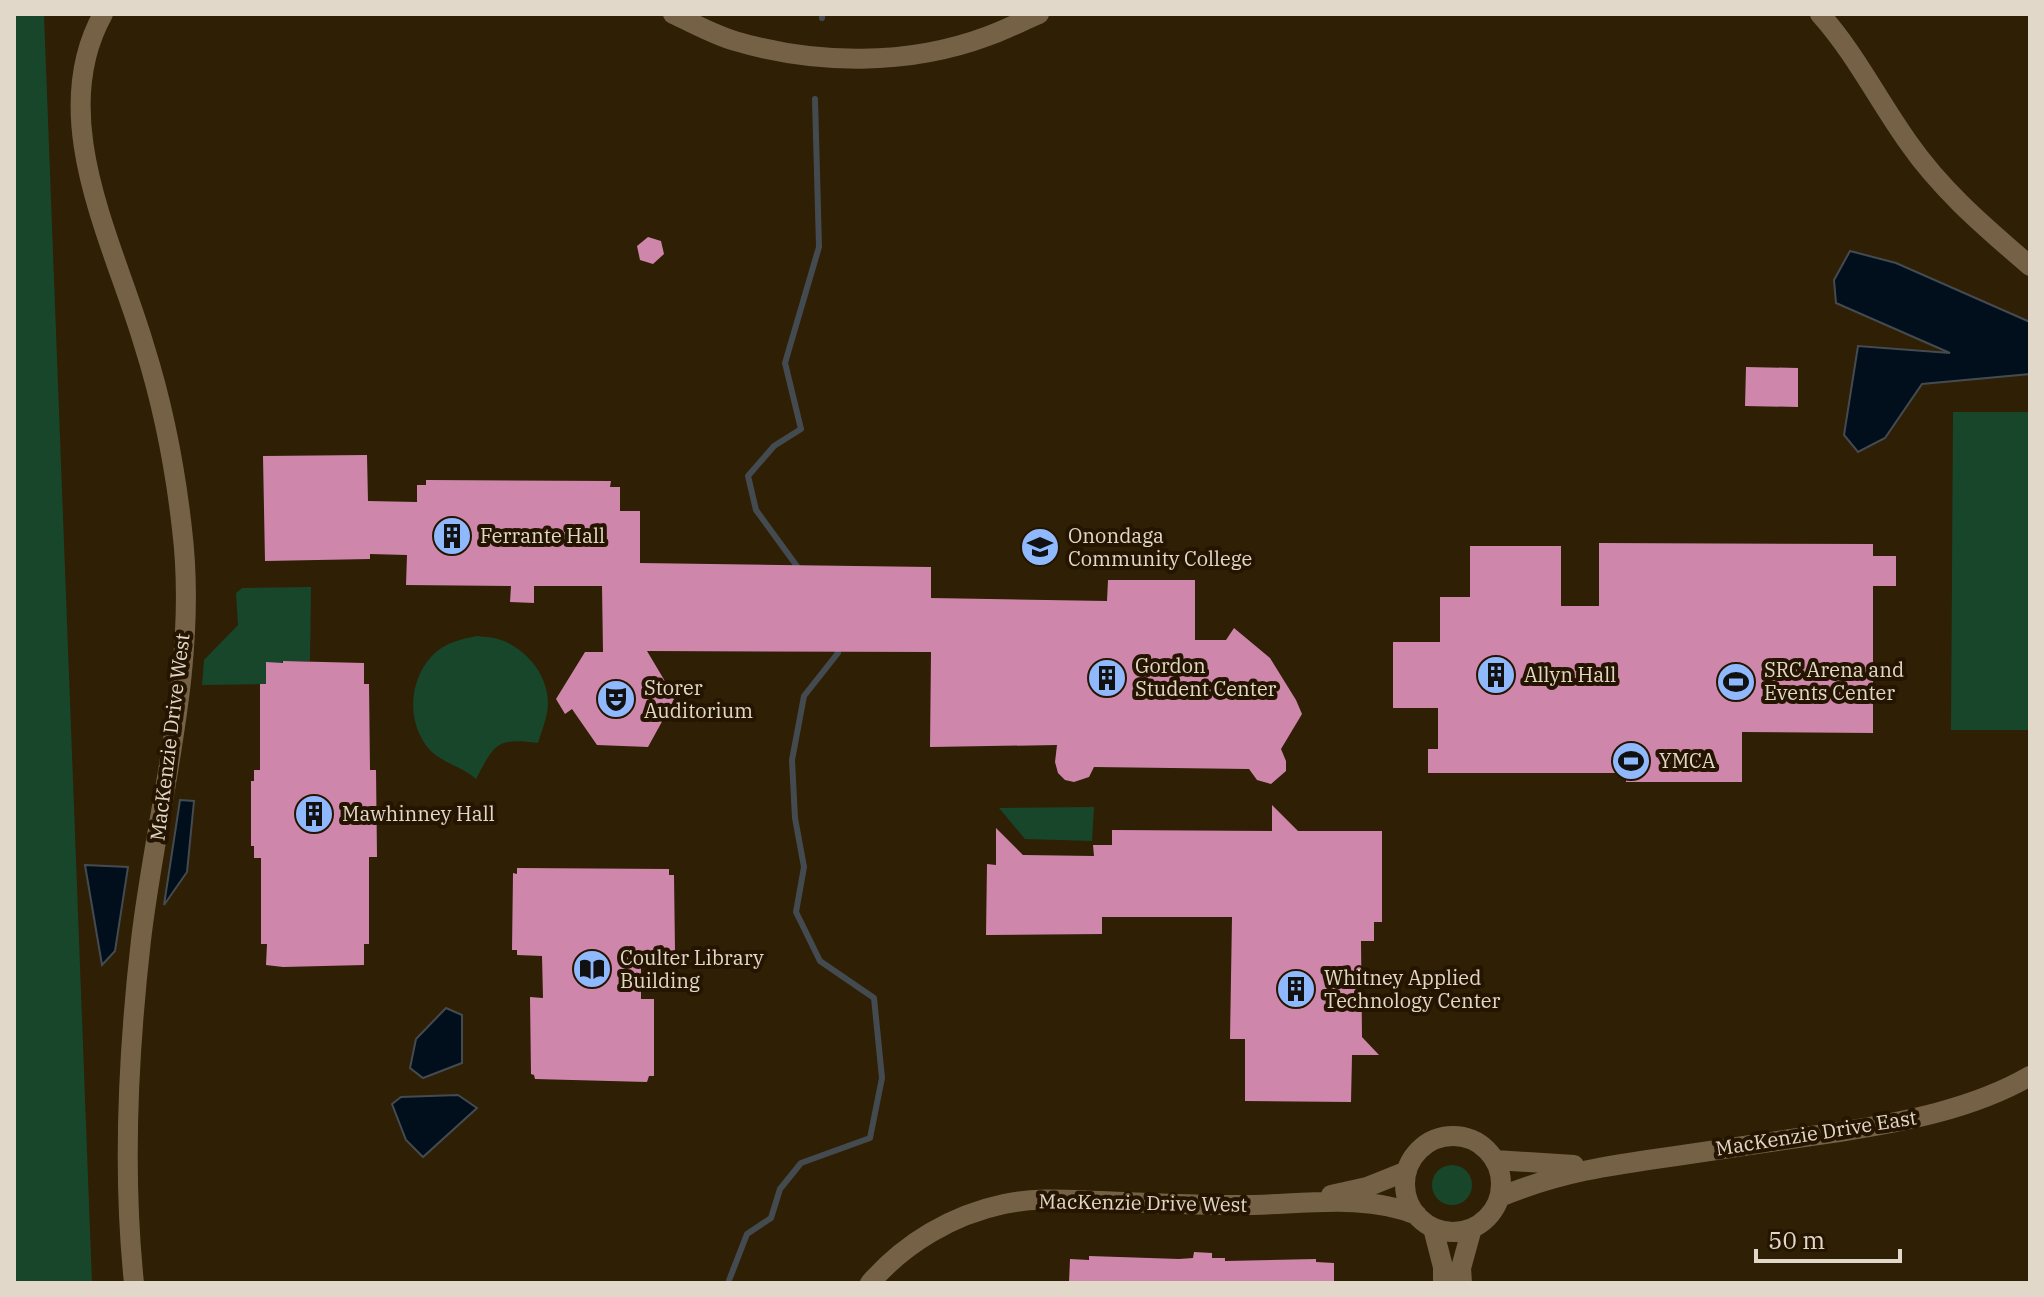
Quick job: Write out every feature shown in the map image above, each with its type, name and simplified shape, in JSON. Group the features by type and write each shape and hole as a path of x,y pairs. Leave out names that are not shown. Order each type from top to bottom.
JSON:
{"street":[{"name":"MacKenzie Drive West","path":"103,14 97,24 85,68 81,109 85,159 145,346 170,442 183,531 186,580 182,676 141,939 128,1093 129,1239 134,1283"},
{"path":"673,14 732,40 816,58 872,58 953,47 1039,14"},
{"path":"1820,14 1839,35 1908,143 1938,181 1964,209 2030,266"},
{"name":"MacKenzie Drive East","path":"1500,1197 1538,1181 1596,1167 1851,1130 1912,1118 2009,1088 2030,1076"},
{"path":"1425,1221 1448,1232 1472,1228 1489,1216 1500,1197 1501,1178 1495,1160 1486,1149 1462,1137 1434,1140 1413,1158 1407,1171 1405,1186 1408,1201 1425,1221 1443,1267 1443,1283"},
{"name":"MacKenzie Drive East","path":"1495,1160 1596,1167"},
{"name":"MacKenzie Drive West","path":"1296,1203 1367,1187 1407,1171"},
{"name":"MacKenzie Drive West","path":"870,1283 905,1248 943,1226 1005,1203 1042,1199 1238,1206 1371,1204 1395,1207 1425,1221"},
{"path":"1462,1283 1461,1268 1472,1228"}],"green space":[{"path":"14,14 44,14 92,1283 14,1283"},
{"path":"1953,412 2030,412 2030,730 1951,730"},
{"path":"311,587 310,661 283,661 266,684 202,685 204,660 238,625 236,593 242,588"},
{"path":"477,636 512,645 530,659 543,679 548,701 538,743 513,741 498,746 476,779 429,749 416,725 413,699 420,673 436,652 450,643"},
{"path":"1094,807 1092,841 1025,839 999,808"},
{"path":"1452,1165 1466,1171 1472,1185 1466,1199 1452,1205 1438,1199 1432,1185 1438,1171"}],"water":[{"path":"1850,251 1896,263 2030,322 2030,374 1922,384 1885,438 1858,452 1844,435 1858,346 1950,353 1836,303 1834,280"},
{"path":"180,800 194,801 187,872 164,905"},
{"path":"85,865 128,867 115,951 102,965"},
{"path":"446,1008 462,1015 462,1063 423,1078 410,1068 416,1039"},
{"path":"458,1095 477,1108 423,1157 406,1140 392,1104 401,1097"}],"building":[{"path":"648,237 661,241 664,254 653,264 640,260 637,246"},
{"path":"1746,367 1798,368 1798,407 1745,406"},
{"path":"367,455 368,501 417,502 417,485 426,485 426,480 611,481 610,487 620,487 620,511 640,511 640,563 931,567 931,598 1107,601 1108,580 1195,580 1195,640 1226,640 1234,628 1270,658 1296,700 1302,714 1281,749 1286,771 1271,784 1257,780 1249,769 1094,767 1089,777 1074,782 1065,780 1058,773 1055,762 1057,745 930,747 931,652 647,651 675,698 648,747 597,745 572,709 565,714 556,699 585,652 603,652 602,586 534,586 534,603 510,602 511,586 406,585 407,555 370,554 370,559 265,561 263,456"},
{"path":"1599,543 1873,544 1873,556 1896,556 1896,586 1873,586 1873,733 1742,732 1742,782 1626,782 1626,773 1428,773 1428,749 1438,749 1438,708 1393,708 1393,642 1440,642 1440,597 1470,597 1470,546 1561,546 1561,606 1599,606"},
{"name":"Mawhinney Hall","path":"266,662 364,663 364,684 369,684 370,770 376,770 377,857 369,857 369,944 364,944 364,965 266,965 267,944 261,944 261,858 254,858 254,846 251,846 251,781 254,781 254,770 260,770 260,684 266,684"},
{"name":"Whitney Applied Technology Center","path":"1272,805 1298,831 1382,831 1382,922 1374,922 1374,941 1361,941 1362,1037 1379,1055 1352,1055 1351,1102 1245,1101 1245,1039 1230,1039 1232,917 1102,917 1102,934 986,935 987,864 996,865 996,828 1023,855 1094,856 1093,845 1112,845 1112,830 1272,831"},
{"name":"Coulter Library Building","path":"517,868 669,869 669,875 674,875 675,951 669,951 669,956 641,956 641,999 654,999 654,1076 649,1076 647,1082 535,1079 531,1074 530,997 543,998 542,956 517,955 517,950 512,950 513,873 517,874"},
{"path":"1194,1252 1212,1253 1212,1258 1225,1258 1225,1261 1316,1259 1316,1262 1334,1263 1334,1283 1069,1283 1070,1259 1089,1260 1089,1256 1179,1259 1193,1258"}],"waterway":[{"path":"799,569 756,510 748,476 774,446 801,429 785,363 819,247 815,99"},
{"path":"728,1283 747,1234 771,1218 780,1189 801,1163 870,1138 882,1078 874,998 820,961 796,912 804,867 795,818 792,760 804,696 838,653 836,647"}],"place":[{"name":"Ferrante Hall","path":"452,536"},
{"name":"Onondaga Community College","path":"1040,547"},
{"name":"Allyn Hall","path":"1496,675"},
{"name":"Gordon Student Center","path":"1107,678"},
{"name":"SRC Arena and Events Center","path":"1736,682"},
{"name":"Storer Auditorium","path":"616,699"},
{"name":"YMCA","path":"1631,761"},
{"name":"Mawhinney Hall","path":"314,814"},
{"name":"Coulter Library Building","path":"592,969"},
{"name":"Whitney Applied Technology Center","path":"1296,989"}]}
